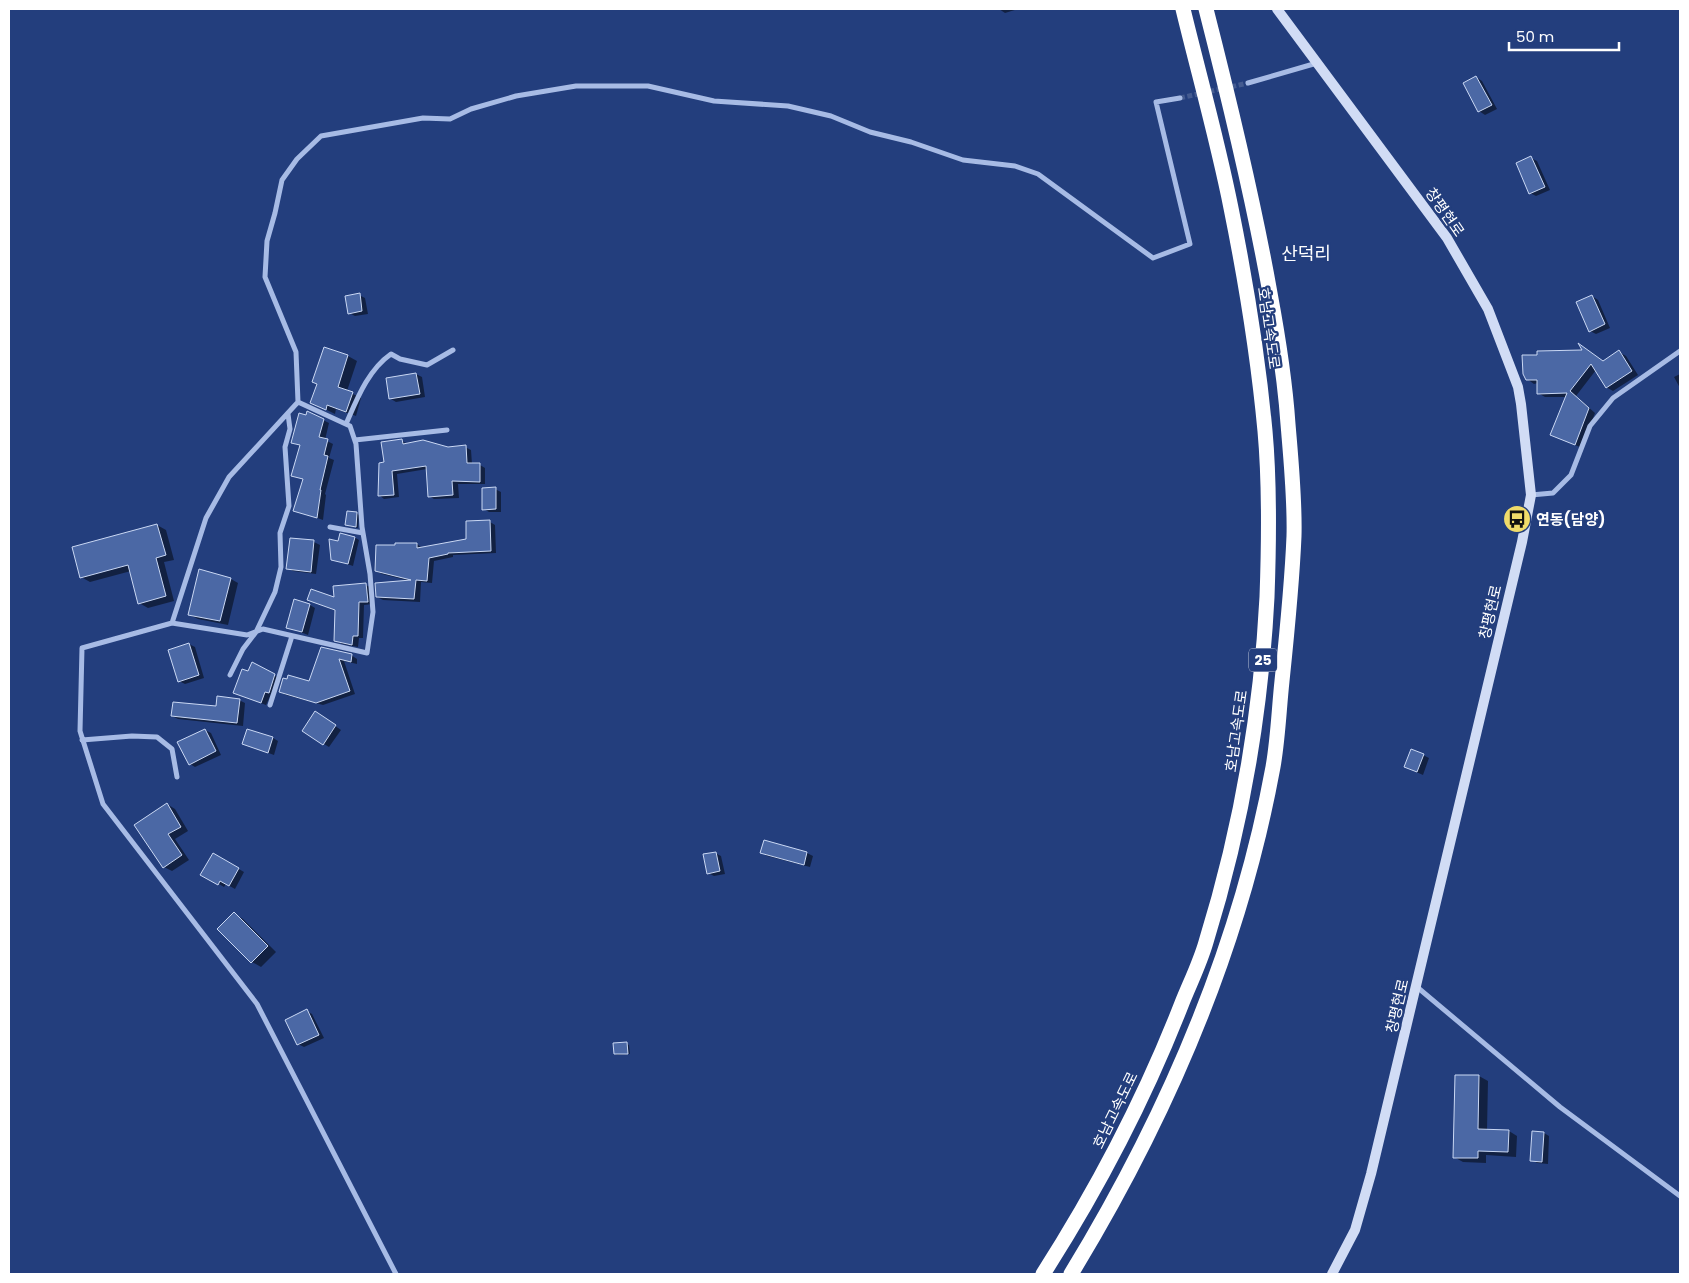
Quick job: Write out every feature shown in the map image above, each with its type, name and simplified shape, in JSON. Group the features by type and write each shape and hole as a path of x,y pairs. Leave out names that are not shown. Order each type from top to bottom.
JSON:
{"highway":[{"name":"호남고속도로","path":"1043,1274 1073,1227 1126,1131 1169,1038 1205,944 1232,851 1248,773 1260,690 1270,534 1265,434 1252,325 1231,207 1183,9"},
{"name":"호남고속도로","path":"1071,1274 1105,1219 1146,1139 1189,1044 1226,949 1254,851 1275,756 1289,610 1294,533 1288,421 1278,341 1258,227 1206,9"}],"main road":[{"name":"창평현로","path":"1277,9 1447,238 1488,310 1518,387 1531,495 1522,542 1371,1174 1355,1230 1332,1274"}],"street":[{"path":"1248,83 1317,63"},
{"path":"172,623 206,518 229,478 298,402 296,352 265,277 267,241 282,180 297,159 321,136 423,118 450,120 471,109 516,96 576,86 648,86 714,101 788,106 831,116 870,132 911,142 963,160 1015,166 1038,174 1153,258 1190,244 1156,102 1180,98"},
{"path":"346,424 365,384 381,361 391,354 400,359 427,365 453,350"},
{"path":"1531,495 1553,493 1571,475 1590,426 1613,398 1680,351"},
{"path":"298,402 350,426 355,440 363,534 370,574 373,612 366,653 263,629 248,635 172,623 82,648 80,731 103,804 257,1004 396,1274"},
{"path":"230,675 243,649 256,632 275,592 281,567 280,533 289,506 286,448 290,428 288,414"},
{"path":"355,440 447,430"},
{"path":"330,528 363,534"},
{"path":"270,705 292,636"},
{"path":"82,740 132,736 157,738 172,749 177,777"},
{"path":"1416,986 1560,1107 1680,1196"}],"building":[{"path":"1476,76 1492,105 1478,112 1463,83"},
{"path":"1531,156 1545,187 1529,194 1516,163"},
{"path":"360,293 362,311 348,314 345,296"},
{"path":"1592,295 1605,324 1589,332 1576,302"},
{"path":"1578,343 1603,361 1619,350 1632,371 1606,388 1591,364 1570,391 1589,408 1575,445 1550,435 1567,393 1537,394 1537,380 1526,380 1523,374 1522,355 1537,355 1537,351 1582,350"},
{"path":"324,347 348,355 338,387 353,392 346,412 327,405 326,410 310,403 317,384 312,382"},
{"path":"416,373 420,394 389,399 386,378"},
{"path":"307,411 324,419 319,437 328,439 324,455 328,456 320,490 317,518 293,511 303,479 291,476 300,445 291,443 299,413 306,415"},
{"path":"402,439 403,444 423,440 448,447 466,445 467,463 480,463 480,482 452,481 453,495 428,497 426,466 392,471 394,495 378,496 379,463 384,462 381,442"},
{"path":"496,487 496,509 482,510 482,488"},
{"path":"347,511 357,512 356,527 345,525"},
{"path":"490,520 491,551 448,553 429,558 427,581 416,580 414,599 376,597 375,583 411,580 375,571 376,545 417,543 417,548 466,539 466,521"},
{"path":"157,524 166,555 156,558 166,596 138,604 128,565 80,578 72,547"},
{"path":"340,533 355,537 348,564 331,560 329,539 338,541"},
{"path":"290,538 314,540 311,572 286,569"},
{"path":"199,569 231,578 220,621 188,615"},
{"path":"366,583 368,602 359,602 358,636 353,636 352,645 334,641 335,610 307,600 311,589 334,597 333,586"},
{"path":"294,599 310,604 302,632 286,628"},
{"path":"189,643 199,675 178,682 168,650"},
{"path":"321,647 352,654 351,662 339,659 350,691 316,703 279,692 283,678 287,679 288,675 309,681"},
{"path":"252,662 275,674 269,693 265,692 261,703 233,693 242,669 248,671"},
{"path":"217,696 240,699 237,723 171,716 173,702 216,706"},
{"path":"315,711 336,725 323,745 302,731"},
{"path":"205,729 216,751 189,765 177,742"},
{"path":"247,729 273,737 268,753 242,744"},
{"path":"1411,749 1424,754 1417,772 1404,767"},
{"path":"167,803 181,827 168,834 182,855 163,868 134,825"},
{"path":"764,840 807,852 804,865 760,853"},
{"path":"716,852 720,871 707,874 703,854"},
{"path":"213,853 239,868 229,886 220,881 218,885 200,875"},
{"path":"234,912 268,946 251,963 217,929"},
{"path":"307,1009 319,1035 297,1045 285,1020"},
{"path":"627,1042 628,1054 614,1054 613,1043"},
{"path":"1455,1075 1479,1075 1478,1129 1509,1130 1508,1152 1478,1151 1478,1158 1453,1158"},
{"path":"1532,1131 1544,1132 1542,1162 1530,1161"}],"tunnel":[{"path":"1180,98 1248,83"}],"place":[{"name":"연동(담양)","path":"1517,519"}],"district":[{"name":"산덕리","path":"1306,253"}]}
